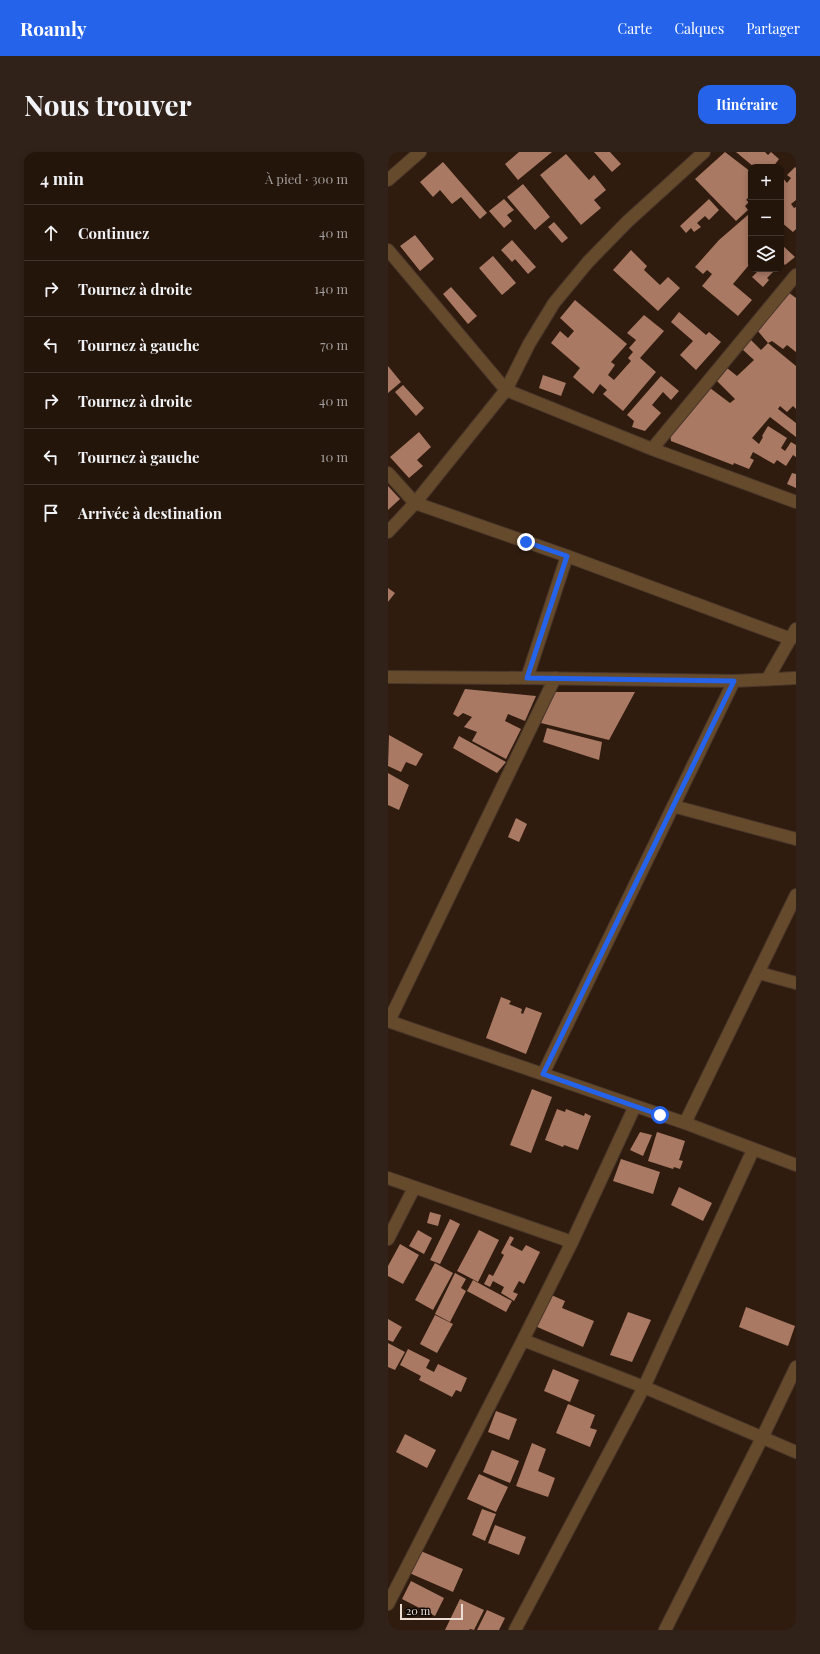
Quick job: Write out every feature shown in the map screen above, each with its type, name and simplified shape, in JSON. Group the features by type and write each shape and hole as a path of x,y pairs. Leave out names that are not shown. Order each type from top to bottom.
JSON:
{"street":[{"path":"388,180 420,152"},
{"path":"388,532 415,503 506,390 529,344 554,303 588,262 627,222 704,152"},
{"path":"388,250 506,390 652,449 796,502"},
{"path":"652,449 794,281"},
{"path":"388,473 415,503 793,634 768,678"},
{"path":"527,678 567,556"},
{"path":"388,677 734,681 768,678 796,678"},
{"path":"555,678 389,1021 685,1123 796,1165"},
{"path":"543,1074 734,681"},
{"path":"673,806 796,840"},
{"path":"685,1123 796,895"},
{"path":"759,973 796,983"},
{"path":"388,1604 572,1242 635,1106"},
{"path":"515,1630 644,1387 753,1150"},
{"path":"388,1178 572,1242"},
{"path":"388,1239 414,1188"},
{"path":"523,1340 644,1387 796,1452"},
{"path":"665,1630 762,1438 796,1367"}],"building":[{"path":"519,152 552,152 518,180 505,164"},
{"path":"594,152 610,152 621,164 612,172"},
{"path":"725,152 748,170 748,198 746,200 748,203 745,206 748,210 736,221 695,179"},
{"path":"736,152 765,152 768,155 771,152 779,159 775,164 750,164"},
{"path":"566,154 589,180 594,175 606,190 594,200 601,208 581,225 540,175"},
{"path":"443,162 487,213 480,219 461,197 452,204 440,190 433,197 420,182"},
{"path":"795,167 796,168 796,200 791,204 794,208 796,207 796,229 793,232 784,224 784,179 787,183 791,178 787,175"},
{"path":"523,184 550,217 535,230 507,197"},
{"path":"504,199 514,210 507,215 512,221 504,228 489,211"},
{"path":"709,199 719,210 709,220 705,216 697,223 701,227 694,232 691,228 686,233 680,226"},
{"path":"748,215 748,266 733,284 752,300 738,316 702,286 712,274 707,270 703,274 695,267 719,240"},
{"path":"554,222 568,238 562,243 548,227"},
{"path":"415,235 434,259 420,271 400,246"},
{"path":"512,240 536,267 528,274 515,259 512,262 501,250"},
{"path":"784,247 795,257 785,265 784,264"},
{"path":"631,250 647,266 644,270 660,285 668,277 680,288 658,311 613,270"},
{"path":"493,256 516,283 502,295 479,268"},
{"path":"757,272 773,272 767,278 769,280 763,287 752,277"},
{"path":"451,287 477,316 468,324 443,294"},
{"path":"788,292 796,298 796,352 787,345 783,349 772,341 768,343 757,330"},
{"path":"575,300 627,344 611,362 615,365 608,375 614,380 631,361 628,358 633,352 629,348 636,340 627,333 644,315 664,331 640,358 656,372 623,411 603,394 607,390 600,384 593,394 573,377 580,368 551,343 560,331 568,338 574,331 560,318"},
{"path":"679,312 706,335 709,332 721,342 696,370 680,355 693,341 671,322"},
{"path":"751,340 761,350 768,343 796,366 796,409 793,406 787,412 780,406 778,409 796,423 796,437 770,417 752,438 759,444 768,426 787,438 781,448 785,451 791,442 796,445 796,457 793,455 786,466 777,460 774,464 753,452 750,458 754,460 749,469 734,463 733,465 671,441 670,434 710,388 730,403 735,399 717,381 727,368 737,376 754,360 742,349"},
{"path":"388,366 401,382 388,393"},
{"path":"543,375 566,383 561,396 539,388"},
{"path":"661,376 679,391 671,400 663,392 652,405 661,413 645,431 632,427 634,421 627,415"},
{"path":"403,385 424,408 416,416 395,392"},
{"path":"419,432 431,447 417,460 423,466 409,478 390,457"},
{"path":"792,473 796,474 796,488 787,484"},
{"path":"388,486 400,499 388,510"},
{"path":"388,588 395,593 388,602"},
{"path":"465,689 536,696 525,721 508,714 505,721 521,729 506,759 472,741 477,732 464,727 472,717 463,713 458,717 453,714"},
{"path":"554,692 635,692 609,740 541,723"},
{"path":"547,728 602,742 599,760 543,742"},
{"path":"389,735 423,754 416,766 406,762 401,772 388,766"},
{"path":"459,736 506,762 497,773 453,748"},
{"path":"388,773 409,785 399,810 388,805"},
{"path":"516,818 527,824 519,842 508,837"},
{"path":"501,997 511,1001 509,1004 522,1009 521,1013 523,1014 526,1007 542,1013 526,1054 486,1038"},
{"path":"532,1089 552,1097 531,1153 510,1145"},
{"path":"557,1109 565,1112 566,1109 584,1116 585,1113 591,1116 578,1150 564,1145 563,1147 545,1140"},
{"path":"640,1132 652,1135 643,1156 630,1150"},
{"path":"657,1132 685,1141 679,1160 683,1161 680,1169 674,1167 673,1169 648,1161"},
{"path":"621,1159 660,1172 653,1194 613,1181"},
{"path":"679,1187 712,1203 703,1221 671,1205"},
{"path":"430,1212 441,1215 438,1226 427,1223"},
{"path":"450,1219 460,1224 440,1264 430,1260"},
{"path":"418,1230 432,1238 424,1254 409,1246"},
{"path":"479,1230 499,1240 478,1282 457,1271"},
{"path":"510,1236 514,1238 510,1245 522,1251 526,1245 540,1252 524,1284 519,1281 513,1292 518,1294 514,1301 501,1293 504,1287 493,1281 490,1287 484,1284 489,1274 493,1276 504,1255 501,1253"},
{"path":"400,1244 419,1255 403,1284 388,1276 388,1266"},
{"path":"435,1263 453,1273 433,1310 415,1300"},
{"path":"455,1273 466,1279 461,1288 466,1291 450,1322 435,1314"},
{"path":"473,1280 512,1301 506,1312 467,1291"},
{"path":"549,1294 565,1301 562,1308 594,1321 583,1347 535,1326"},
{"path":"746,1307 795,1326 788,1346 739,1327"},
{"path":"628,1312 651,1320 632,1362 610,1355"},
{"path":"435,1315 453,1324 437,1353 420,1344"},
{"path":"388,1319 402,1327 393,1342 388,1340"},
{"path":"388,1343 405,1352 395,1370 388,1367"},
{"path":"408,1349 430,1360 426,1368 434,1372 438,1364 467,1378 461,1392 456,1390 452,1397 419,1380 421,1376 400,1365"},
{"path":"553,1369 579,1380 570,1402 544,1391"},
{"path":"568,1404 595,1415 590,1428 597,1430 590,1447 556,1433"},
{"path":"496,1411 517,1419 509,1440 488,1432"},
{"path":"405,1434 436,1450 427,1468 396,1452"},
{"path":"532,1443 546,1449 538,1471 555,1478 548,1497 516,1486"},
{"path":"492,1450 519,1461 510,1483 483,1472"},
{"path":"479,1474 508,1487 496,1512 467,1499"},
{"path":"482,1509 496,1514 485,1541 472,1535"},
{"path":"495,1525 526,1537 519,1555 488,1543"},
{"path":"416,1549 463,1569 453,1592 407,1572"},
{"path":"411,1581 444,1598 435,1616 402,1599"},
{"path":"460,1599 484,1610 474,1630 445,1630"},
{"path":"487,1610 505,1618 499,1630 477,1630"}],"route":[{"path":"526,542 567,556 527,678 734,681 543,1074 660,1115"}]}
